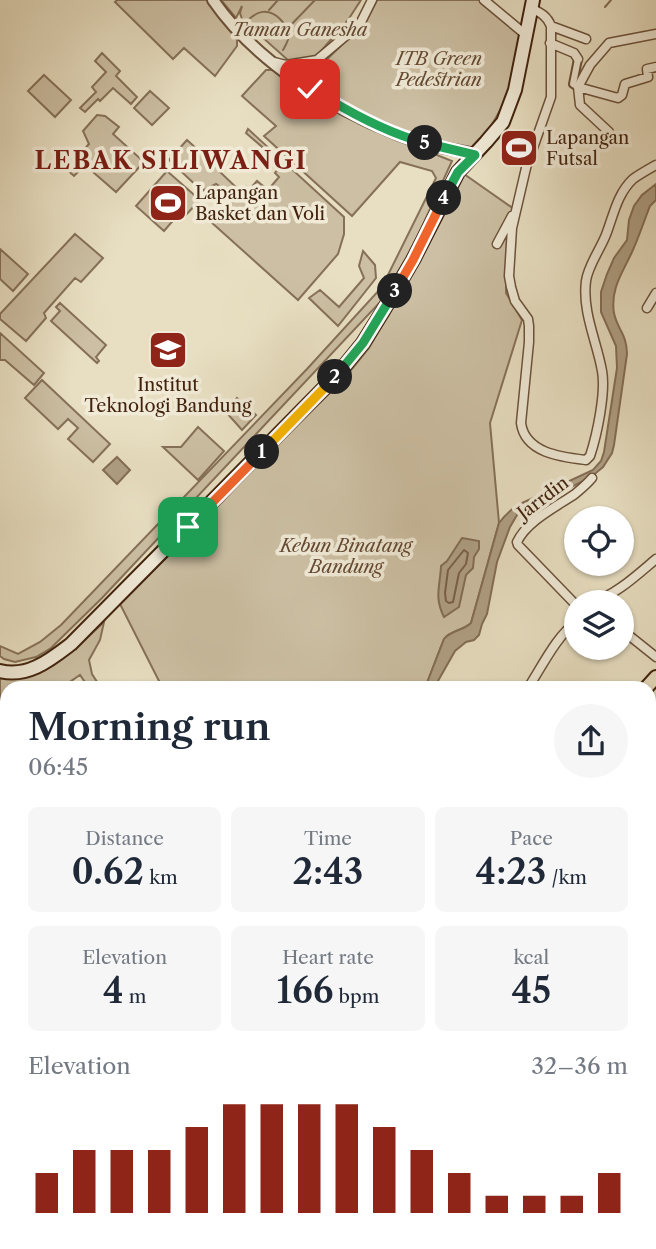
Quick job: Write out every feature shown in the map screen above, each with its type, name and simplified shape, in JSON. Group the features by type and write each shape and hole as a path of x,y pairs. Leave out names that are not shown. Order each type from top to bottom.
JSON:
{"main road":[{"path":"0,671 23,673 49,660 71,644 337,375 363,343 413,260 458,172 503,122 515,90 532,4"}],"street":[{"path":"213,0 243,36 271,61 310,89 399,135 475,155"},
{"path":"271,61 286,65 317,60 361,22 372,0"},
{"path":"484,0 526,35"},
{"path":"532,4 547,18 551,26 551,97 526,167 512,229 509,276 515,301 528,319 529,326 523,431 533,443 550,454 586,460 593,449 602,398 603,371 586,301 586,280 620,195 634,178 656,165"},
{"path":"551,26 586,39"},
{"path":"608,132 580,105 578,87 590,65 609,43 656,34"},
{"path":"550,43 574,53 578,60 573,84 618,98 622,95 625,84 648,77 647,69 656,67"},
{"path":"310,89 317,60"},
{"path":"497,244 516,211"},
{"path":"647,308 656,293"},
{"name":"Jarrdin","path":"564,593 517,542 521,534 551,508 576,493 592,478"},
{"path":"615,590 656,559"},
{"path":"533,681 564,633"},
{"path":"634,639 656,657"}],"green space":[{"path":"208,0 237,40 237,46 215,76 184,48 173,59 115,2"},
{"name":"Taman Ganesha","path":"221,0 361,0 348,20 315,58 290,62 242,19 242,6 236,18"},
{"name":"ITB Green Pedestrian","path":"375,0 482,0 526,35 506,100 475,154 401,131 310,89 319,62 363,22"},
{"path":"102,53 120,71 116,76 137,97 131,104 113,88 85,112 80,108 96,92 92,87 106,72 95,61"},
{"path":"266,70 276,70 360,124 452,161 409,255 384,298 102,598 51,648 36,657 15,662 4,659 0,656 0,646 18,654 40,642 61,625 382,287 436,178 432,171 400,162 352,216 264,136 276,126 242,96"},
{"path":"44,75 71,100 55,117 28,91"},
{"path":"150,91 169,108 152,125 134,108"},
{"path":"97,115 105,116 119,127 113,134 144,162 116,192 85,165 74,176 66,169 89,144 83,131"},
{"path":"248,129 344,217 344,234 338,254 298,300 211,222 246,187 249,190 257,181 268,190 279,177 275,173 282,164 246,133"},
{"name":"Lapangan Futsal","path":"517,133 530,138 521,162 508,157"},
{"path":"187,140 198,150 210,149 223,160 220,172 240,191 235,196 216,184 202,191 169,160"},
{"name":"Lapangan Basket dan Voli","path":"167,171 200,200 182,219 177,216 164,231 136,206"},
{"name":"Kebun Binatang Bandung","path":"464,174 514,209 507,242 506,293 522,320 490,423 499,523 471,623 444,639 428,681 159,681 120,604 343,380 369,348 419,262"},
{"path":"75,234 103,258 81,282 75,278 44,313 46,318 26,341 0,319 0,314"},
{"path":"0,249 28,274 13,291 0,279"},
{"path":"363,251 375,265 376,278 338,326 309,298 320,290 339,307 364,278 359,266"},
{"path":"60,303 106,345 96,357 99,361 97,363 51,321 60,311 56,307"},
{"path":"0,333 44,373 34,385 5,360 0,360"},
{"path":"42,380 110,444 93,462 68,439 78,428 68,419 58,429 25,398"},
{"path":"237,398 256,415 242,430 225,411"},
{"path":"198,427 224,451 198,480 163,447 181,447"},
{"path":"104,622 100,640 89,660 96,681 84,681 80,675 71,681 0,681 0,678 31,676 57,663"}],"water":[{"path":"656,184 656,200 650,206 614,296 614,313 627,354 612,453 603,467 591,477 517,515 497,562 487,614 479,635 455,651 438,681 428,681 444,639 471,623 501,520 518,505 593,470 601,461 617,368 616,346 601,312 601,292 614,258 627,240 629,220 642,195"},
{"path":"117,457 130,470 117,484 103,470"},
{"path":"462,538 479,541 479,549 474,557 473,568 466,575 459,607 444,617 438,598 441,566"}],"waterway":[{"path":"269,10 278,0"},
{"path":"288,28 315,0"},
{"path":"366,21 377,0"},
{"path":"605,7 611,0"},
{"path":"246,22 263,12 276,15 289,32 283,50"},
{"path":"323,63 347,40"}],"place":[{"name":"Lapangan Futsal","path":"519,148"},
{"name":"Lapangan Basket dan Voli","path":"168,203"},
{"name":"Institut Teknologi Bandung","path":"168,350"}],"district":[{"name":"LEBAK SILIWANGI","path":"171,160"}],"route":[{"path":"188,527 337,375 363,343 413,260 458,172 475,155 399,135 310,89"}]}
